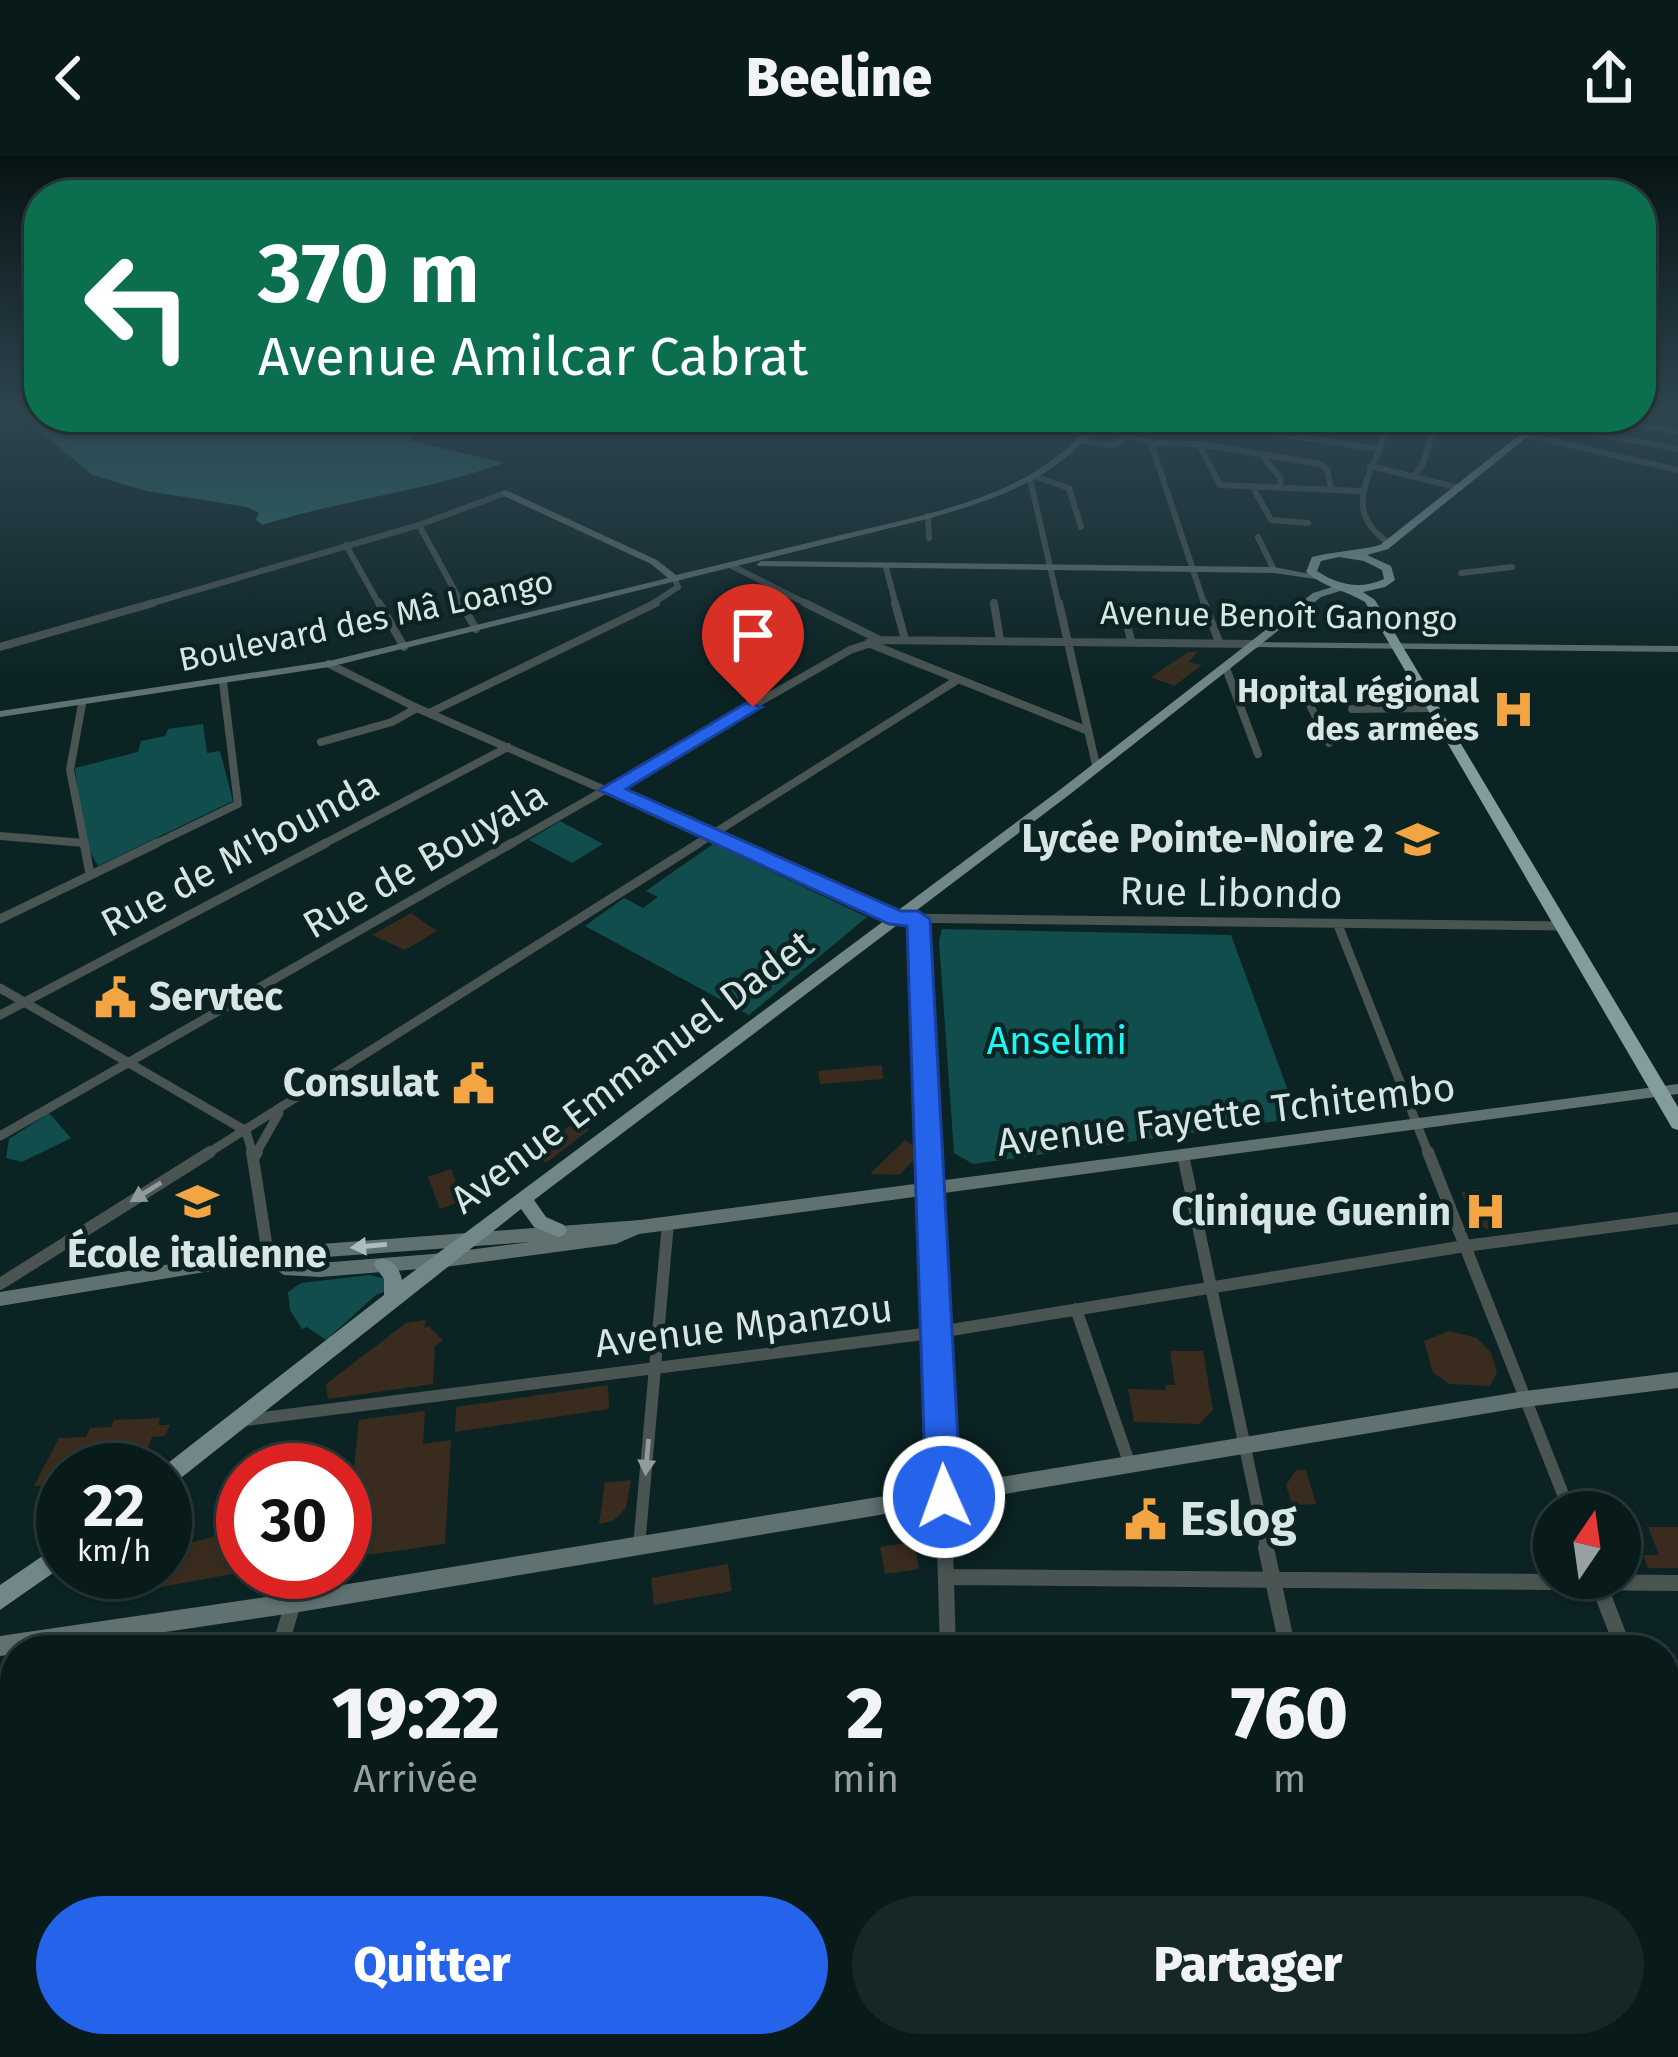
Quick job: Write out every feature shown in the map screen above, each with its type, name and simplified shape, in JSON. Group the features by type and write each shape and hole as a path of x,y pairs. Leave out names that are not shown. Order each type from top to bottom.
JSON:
{"highway":[{"path":"1372,594 1315,578 1326,555 1353,555 1386,545 1438,505"},
{"path":"1372,594 1390,580 1386,545"},
{"path":"1353,555 1387,568"},
{"path":"1372,594 1395,647 1431,708 1669,1090 1678,1123"}],"main road":[{"name":"Avenue Emmanuel Dadet","path":"192,1458 470,1237 1226,668 1256,644 1315,578"},
{"path":"524,1200 540,1222 558,1230"},
{"path":"383,1265 392,1277 393,1301"},
{"path":"0,1599 36,1573"}],"street":[{"path":"0,647 475,505"},
{"path":"429,712 669,596 678,586 654,562 528,505"},
{"path":"735,565 959,505"},
{"path":"1039,505 1096,765"},
{"path":"1074,505 1081,527"},
{"path":"1173,505 1189,570 1219,642"},
{"path":"1262,505 1271,520 1308,523"},
{"path":"1365,505 1374,532 1386,545"},
{"path":"928,516 929,538"},
{"path":"419,525 476,629"},
{"path":"1258,537 1278,570"},
{"path":"346,545 404,647"},
{"path":"735,565 1278,570 1315,578"},
{"path":"735,565 880,640"},
{"name":"Boulevard des Mâ Loango","path":"0,714 329,664 735,565"},
{"path":"886,567 905,640"},
{"path":"1461,573 1512,567"},
{"path":"994,603 1000,640"},
{"path":"1124,610 1131,640"},
{"name":"Avenue Benoît Ganongo","path":"880,640 1678,649"},
{"name":"Rue de Bouyala","path":"0,1136 835,658 880,640"},
{"path":"868,644 1086,730"},
{"path":"329,664 417,708 897,918"},
{"path":"1226,668 1258,754"},
{"path":"0,1284 716,836 956,680"},
{"path":"0,919 241,799 229,750 223,682"},
{"path":"1237,694 1306,697 1329,743"},
{"path":"82,704 70,770 90,874"},
{"path":"321,742 392,722 417,708"},
{"path":"1352,709 1431,708"},
{"name":"Rue de M'bounda","path":"0,1015 508,747"},
{"path":"0,836 84,843"},
{"name":"Rue Libondo","path":"897,918 1564,926"},
{"path":"918,919 928,1188 939,1332 948,1635"},
{"path":"1338,925 1562,1491"},
{"path":"0,988 246,1131 268,1255"},
{"name":"Avenue Fayette Tchitembo","path":"0,1299 268,1255 640,1227 1669,1090"},
{"path":"254,1157 283,1108"},
{"path":"1183,1155 1285,1635"},
{"name":"Avenue Mpanzou","path":"243,1420 939,1332 1465,1246 1678,1218"},
{"path":"639,1546 668,1223"},
{"name":"Avenue Fayette Tchitembo","path":"268,1255 284,1268 300,1271 383,1265 616,1237 640,1227"},
{"path":"1076,1309 1130,1466"},
{"path":"1620,1385 1678,1370"},
{"path":"75,1635 1526,1399 1678,1380"},
{"path":"946,1577 1533,1580"},
{"path":"1641,1582 1678,1583"},
{"path":"1604,1599 1618,1635"},
{"path":"283,1635 293,1603"}],"green space":[{"path":"203,724 207,753 220,751 233,801 98,866 83,839 75,768 138,752 141,741 165,736 168,729"},
{"path":"560,821 603,844 572,863 529,840"},
{"path":"713,844 867,917 749,1015 585,926 624,898 643,908 658,897 646,891"},
{"name":"Anselmi","path":"942,929 1231,935 1298,1118 973,1164 954,1153 939,941"},
{"path":"49,1113 71,1138 22,1162 6,1158 9,1139"},
{"path":"370,1275 386,1279 388,1290 376,1295 326,1340 307,1327 302,1329 290,1310 288,1292 301,1283"}],"shaded area":[{"path":"233,505 342,505 262,525 256,520 259,513"}],"building":[{"path":"1188,652 1197,652 1189,662 1202,665 1174,686 1151,677"},
{"path":"411,913 437,931 405,950 372,935"},
{"path":"882,1065 883,1079 820,1084 818,1071"},
{"path":"576,1121 589,1130 546,1163 533,1153"},
{"path":"905,1140 916,1148 916,1158 899,1175 870,1174"},
{"path":"451,1169 463,1201 440,1209 428,1177"},
{"name":"Clinique Guenin","path":"1479,1190 1486,1204 1501,1210 1498,1214 1506,1229 1475,1224 1461,1192"},
{"path":"426,1320 424,1328 428,1326 443,1340 435,1346 433,1384 328,1399 326,1384 406,1323"},
{"path":"1449,1331 1477,1338 1491,1353 1497,1372 1490,1386 1450,1384 1433,1373 1424,1341"},
{"path":"1170,1351 1203,1351 1213,1410 1199,1424 1134,1422 1128,1389 1166,1390 1165,1385 1175,1385"},
{"path":"608,1385 609,1409 455,1432 456,1407"},
{"path":"425,1411 423,1444 451,1440 445,1544 372,1554 372,1443 357,1443 359,1420"},
{"path":"160,1418 158,1425 170,1425 165,1436 152,1437 150,1443 56,1443 59,1438 86,1437 90,1428 111,1427 114,1420"},
{"path":"1296,1470 1306,1470 1316,1504 1292,1505 1286,1485"},
{"path":"631,1480 626,1508 613,1521 599,1524 605,1483"},
{"path":"1648,1527 1678,1527 1678,1568 1648,1568 1643,1555 1659,1555"},
{"path":"216,1536 216,1577 192,1581 192,1542"},
{"path":"914,1542 919,1569 885,1574 880,1547"},
{"path":"728,1564 732,1591 654,1605 651,1578"}],"place":[{"name":"Hopital régional des armées","path":"1513,710"},
{"name":"Lycée Pointe-Noire 2","path":"1418,839"},
{"name":"Servtec","path":"115,997"},
{"name":"Consulat","path":"473,1083"},
{"name":"École italienne","path":"197,1202"},
{"name":"Clinique Guenin","path":"1485,1212"},
{"name":"Eslog","path":"1146,1519"}],"route":[{"path":"753,707 610,790 897,918 918,919 944,1497"}]}
